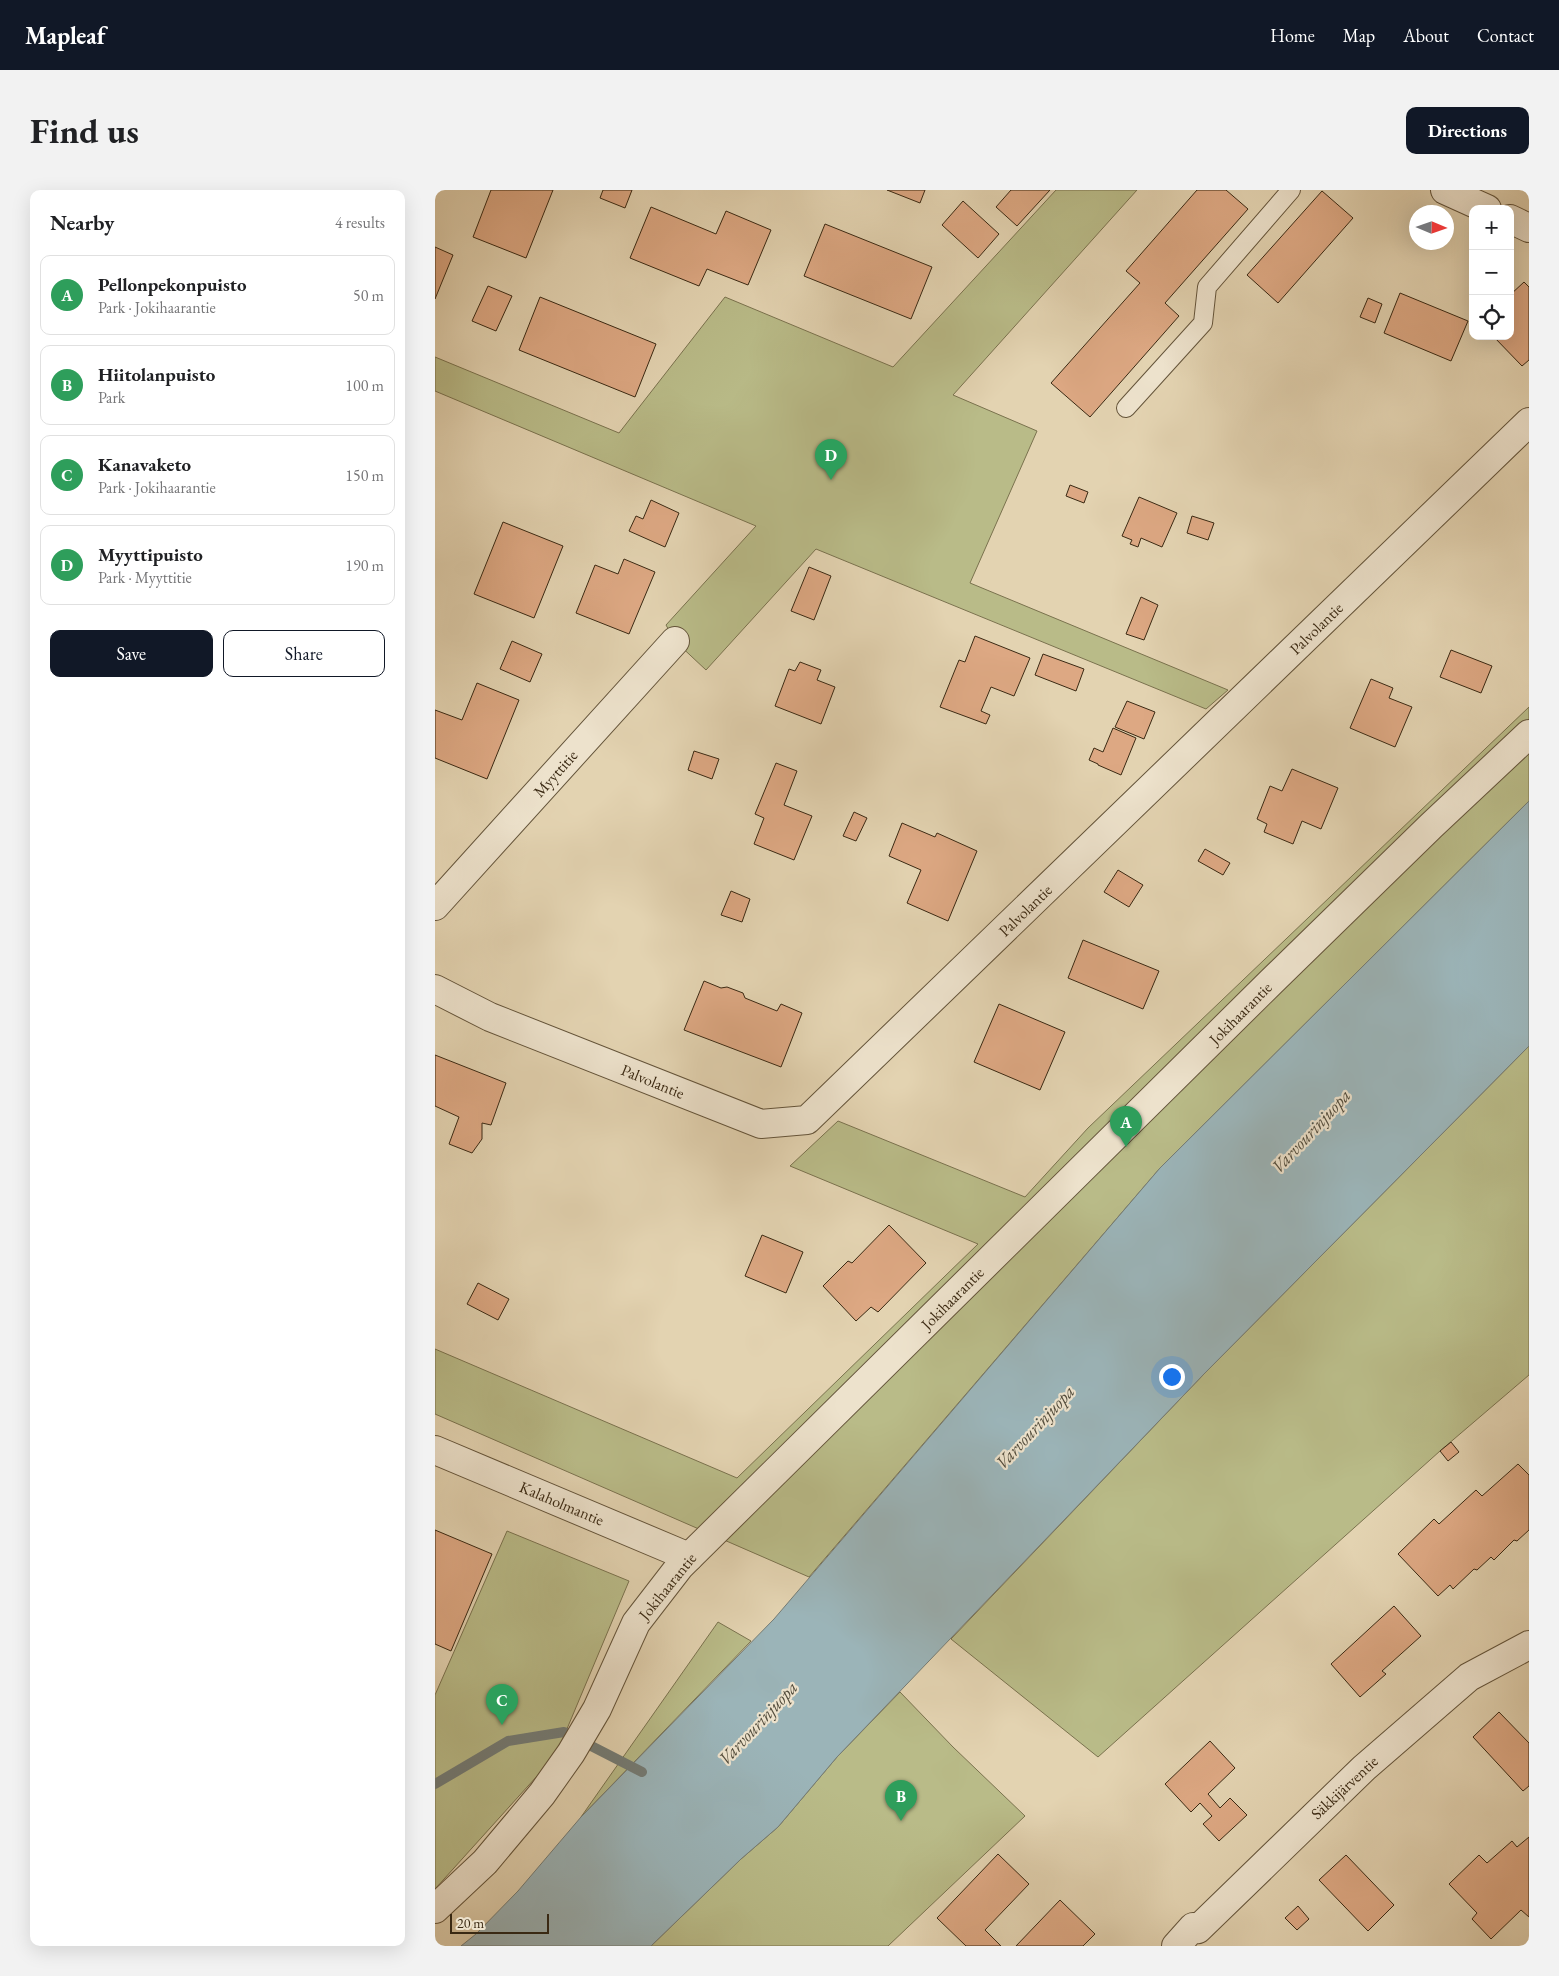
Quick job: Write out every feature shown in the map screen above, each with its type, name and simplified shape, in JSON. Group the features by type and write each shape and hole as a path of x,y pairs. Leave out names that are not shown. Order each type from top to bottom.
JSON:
{"street":[{"path":"1445,190 1478,205"},
{"path":"1514,221 1529,228"},
{"name":"Palvolantie","path":"435,989 490,1017 761,1124 807,1120 1529,422"},
{"name":"Myyttitie","path":"435,906 675,640"},
{"name":"Jokihaarantie","path":"435,1909 485,1862 542,1794 571,1753 597,1710 636,1623 689,1557 1273,980 1431,826 1529,734"},
{"name":"Kalaholmantie","path":"435,1450 689,1557"},
{"name":"Säkkijärventie","path":"1176,1946 1193,1927 1198,1929 1364,1768 1469,1677 1529,1645"}],"lane":[{"path":"1126,408 1203,323 1207,287 1291,190"}],"green space":[{"path":"1056,190 1137,190 953,395 1037,431 970,583 1228,690 1206,709 816,549 706,670 675,641 666,625 756,526 435,391 435,357 619,433 725,297 893,367"},
{"path":"1529,707 1529,801 1160,1168 809,1577 435,1414 435,1349 737,1478 978,1244 790,1166 838,1121 1025,1197 1088,1128"},
{"path":"1529,1046 1529,1375 1440,1451 1098,1757 951,1639 1203,1375"},
{"path":"507,1531 629,1581 556,1755 435,1889 435,1695"},
{"path":"718,1622 751,1641 581,1817"},
{"path":"900,1692 953,1747 1025,1816 888,1946 651,1946 741,1859 778,1827 837,1757"}],"water":[{"name":"Varvourinjuopa","path":"1529,801 1529,1046 1203,1375 837,1757 778,1827 741,1859 651,1946 461,1946 476,1934 518,1891 581,1817 774,1619 1160,1168"}],"building":[{"path":"491,190 553,190 526,258 473,237"},
{"path":"603,190 632,190 625,208 600,198"},
{"path":"887,190 925,190 920,203"},
{"path":"1011,190 1050,190 1017,226 996,207"},
{"path":"1197,190 1226,190 1248,209 1165,303 1179,316 1090,417 1051,383 1140,283 1126,271"},
{"path":"1322,191 1353,218 1278,303 1247,275"},
{"path":"963,201 999,234 978,258 942,225"},
{"path":"651,207 716,234 726,211 771,230 748,285 707,269 699,286 630,258"},
{"path":"825,224 932,267 911,319 804,276"},
{"path":"435,247 453,255 435,299"},
{"path":"1524,282 1529,287 1529,360 1522,366 1497,340 1514,340 1514,291"},
{"path":"488,286 512,296 496,331 472,321"},
{"path":"1400,293 1468,321 1451,361 1384,333"},
{"path":"540,297 656,344 635,397 519,350"},
{"path":"1368,298 1382,304 1375,323 1360,317"},
{"path":"1070,485 1088,492 1084,503 1066,496"},
{"path":"1139,497 1177,513 1162,547 1141,538 1138,547 1130,544 1132,540 1122,536"},
{"path":"651,500 679,513 665,547 629,531 636,516 643,519"},
{"path":"1192,516 1214,523 1208,540 1187,533"},
{"path":"503,522 563,546 534,618 474,594"},
{"path":"624,559 655,572 629,634 576,613 595,565 618,574"},
{"path":"809,567 831,576 814,620 791,611"},
{"path":"1141,597 1158,605 1144,640 1126,634"},
{"path":"975,636 1030,658 1014,696 991,687 981,711 990,715 986,724 940,707 959,660 965,662"},
{"path":"512,641 542,654 530,682 500,669"},
{"path":"1451,650 1492,666 1481,693 1440,677"},
{"path":"1043,654 1084,669 1076,691 1035,675"},
{"path":"800,662 821,670 817,680 835,687 821,724 775,706 789,669 795,671"},
{"path":"1371,679 1393,688 1389,698 1412,707 1395,747 1350,728"},
{"path":"477,683 519,700 487,779 435,758 435,710 462,720"},
{"path":"1127,701 1155,712 1144,739 1115,727"},
{"path":"1113,728 1136,738 1121,775 1089,760 1094,748 1103,752"},
{"path":"694,751 719,759 712,779 688,770"},
{"path":"776,763 797,771 784,805 812,816 794,860 754,844 764,818 755,814"},
{"path":"1292,769 1338,788 1321,829 1302,821 1293,844 1264,832 1267,824 1257,819 1270,786 1282,791"},
{"path":"854,812 867,818 856,841 843,836"},
{"path":"902,823 935,837 937,833 977,851 948,921 907,903 921,870 889,856"},
{"path":"1205,849 1230,863 1223,875 1198,861"},
{"path":"1118,870 1143,885 1129,907 1104,892"},
{"path":"731,891 750,899 742,922 721,915"},
{"path":"1083,940 1159,971 1143,1009 1068,978"},
{"path":"704,981 721,988 727,987 743,993 745,998 777,1011 781,1004 802,1013 781,1067 684,1030"},
{"path":"999,1004 1065,1032 1040,1090 974,1062"},
{"path":"435,1055 506,1083 491,1125 482,1123 482,1139 472,1153 449,1144 459,1117 435,1106"},
{"path":"889,1225 926,1263 878,1312 871,1307 856,1321 823,1286 848,1261 852,1263"},
{"path":"762,1235 803,1252 786,1293 745,1276"},
{"path":"478,1283 509,1299 498,1320 467,1304"},
{"path":"1451,1442 1459,1452 1448,1461 1440,1451"},
{"path":"1518,1464 1529,1475 1529,1530 1517,1541 1514,1540 1494,1560 1491,1557 1477,1570 1474,1569 1453,1589 1450,1585 1438,1596 1398,1554 1434,1519 1439,1524 1476,1490 1482,1496"},
{"path":"435,1530 492,1554 451,1651 435,1644"},
{"path":"1394,1606 1421,1636 1382,1671 1386,1674 1360,1697 1331,1664"},
{"path":"1499,1712 1529,1743 1529,1786 1523,1791 1473,1737"},
{"path":"1210,1741 1235,1768 1208,1794 1220,1808 1230,1798 1247,1815 1219,1841 1203,1824 1212,1816 1200,1803 1191,1812 1165,1784"},
{"path":"1529,1837 1529,1917 1521,1910 1491,1939 1472,1919 1477,1913 1449,1884 1479,1855 1487,1863 1512,1841 1517,1847"},
{"path":"998,1854 1029,1884 985,1930 1001,1946 966,1946 937,1918"},
{"path":"1346,1855 1394,1905 1368,1931 1319,1880"},
{"path":"1060,1900 1095,1934 1083,1946 1016,1946"},
{"path":"1298,1906 1309,1919 1297,1930 1285,1918"}],"waterway":[{"path":"435,1784 508,1741 564,1732 642,1772"}],"place":[{"name":"Myyttipuisto","path":"831,480"},
{"name":"Pellonpekonpuisto","path":"1126,1147"},
{"name":"Kanavaketo","path":"502,1725"},
{"name":"Hiitolanpuisto","path":"901,1821"}]}
